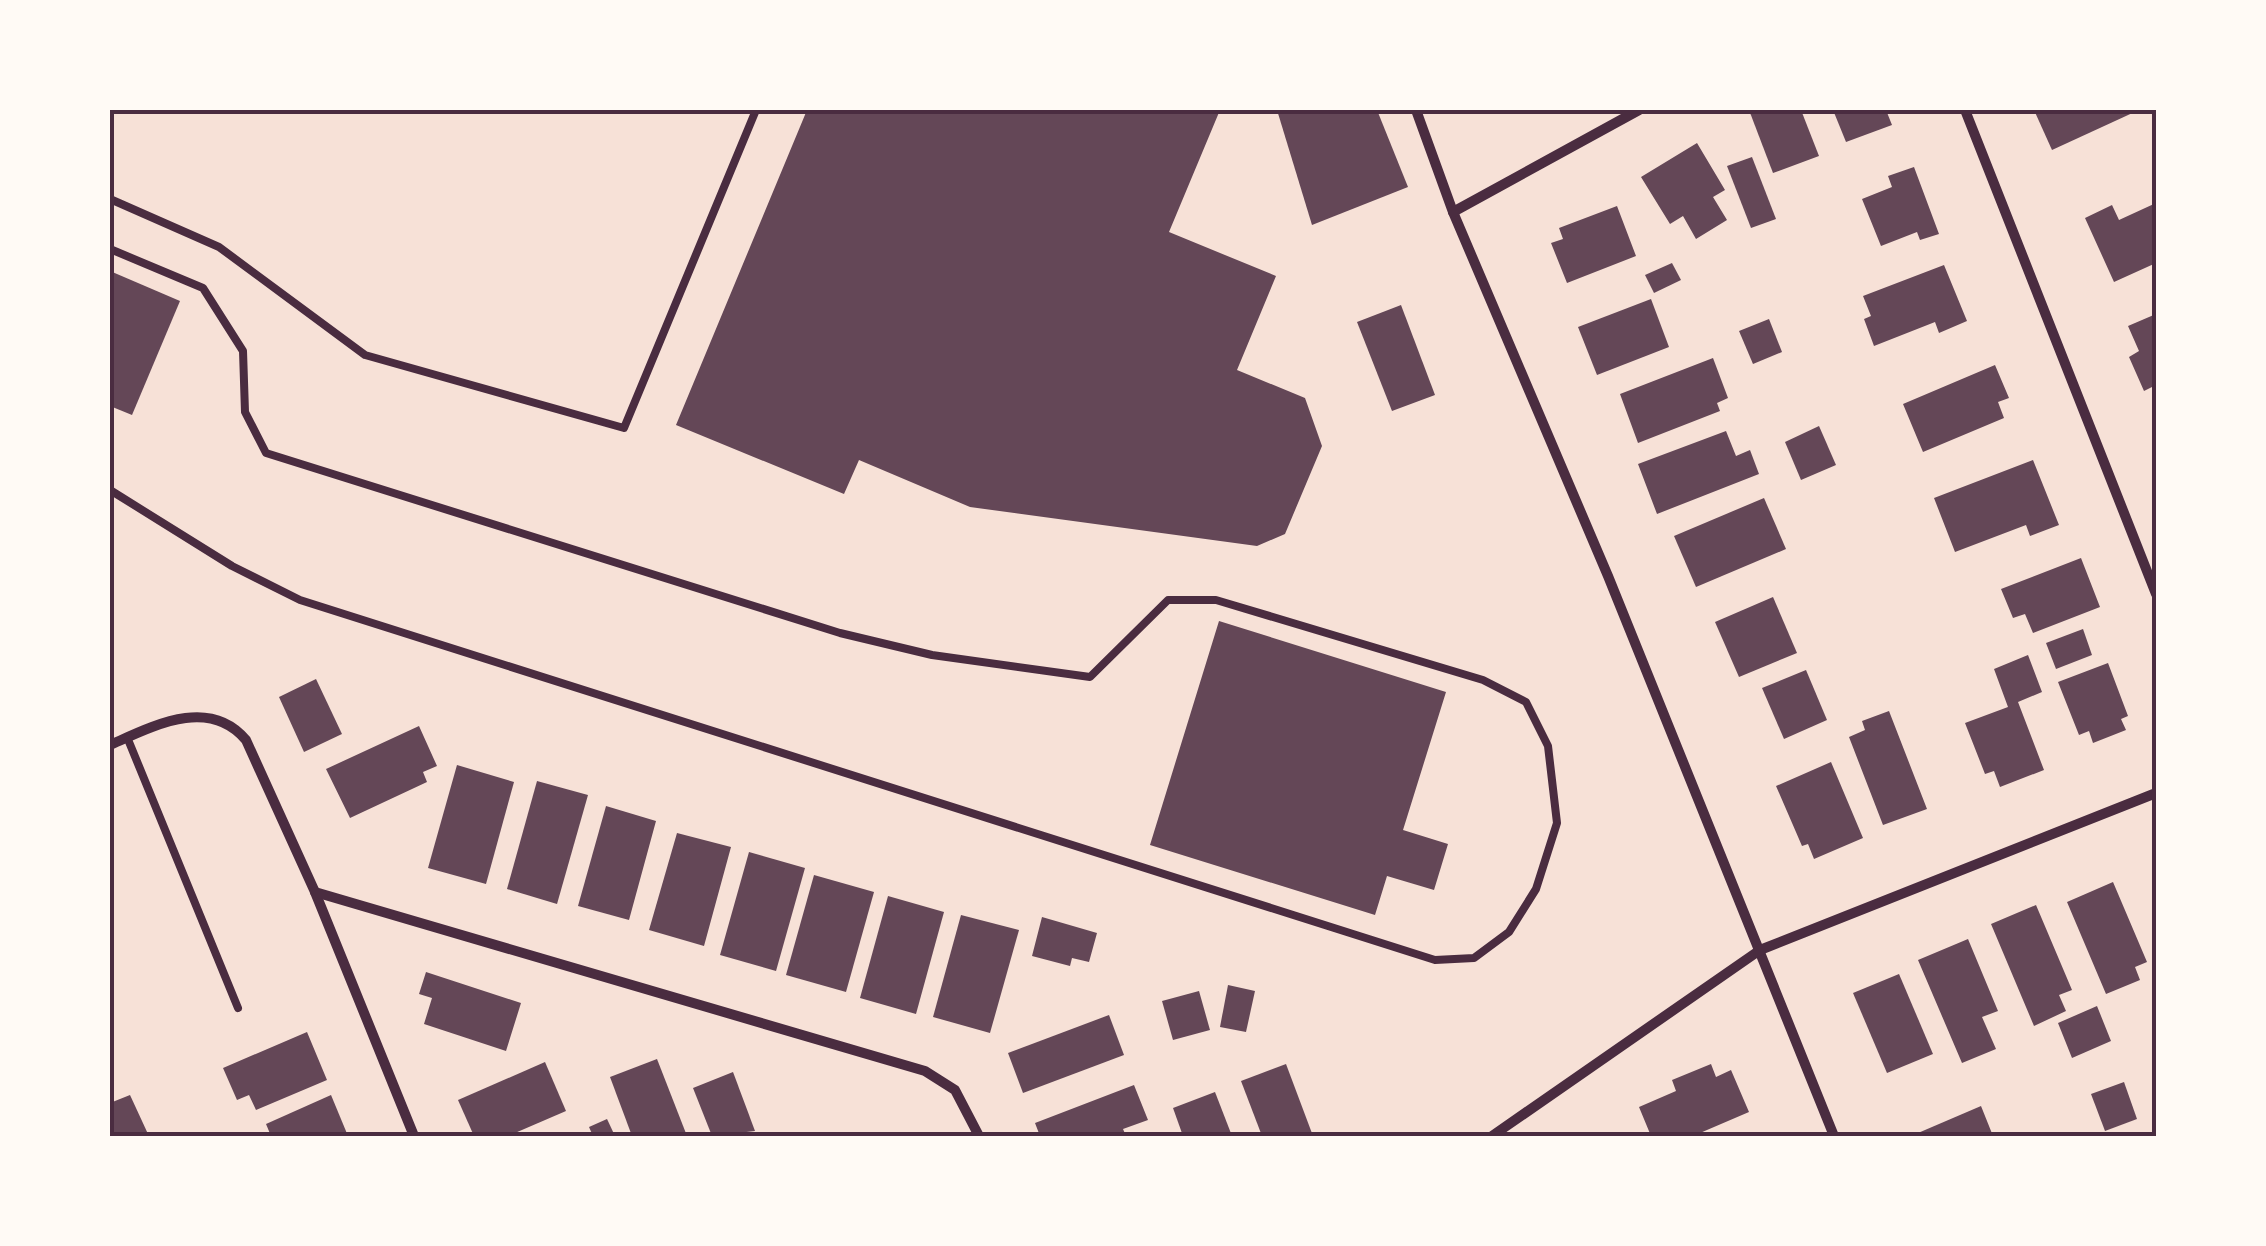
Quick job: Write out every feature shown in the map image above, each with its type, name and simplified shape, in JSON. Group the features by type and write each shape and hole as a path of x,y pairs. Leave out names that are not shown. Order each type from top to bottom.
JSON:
{"street":[{"path":"1416,110 1453,212 1834,1136"},
{"path":"1453,212 1639,110"},
{"path":"1965,110 2156,594"},
{"path":"110,745 159,724 198,716 228,724 239,732 252,752 315,892 414,1136"},
{"path":"1492,1136 1760,950 2156,793"},
{"path":"315,892 926,1070 954,1090 979,1136"}],"lane":[{"path":"110,199 218,247 366,355 624,428 756,110"},
{"path":"110,249 203,288 242,351 245,412 266,452 840,633 932,655 1090,677 1168,600 1216,600 1483,680 1526,702 1548,746 1558,823 1536,889 1509,932 1474,958 1435,960 300,600 232,566 110,490"},
{"path":"127,737 238,1008"}],"building":[{"path":"807,110 1220,110 1169,232 1276,276 1237,370 1305,398 1322,446 1285,534 1257,546 970,507 859,460 844,494 676,425"},
{"path":"1277,110 1377,110 1408,187 1312,225"},
{"path":"1749,110 1801,110 1819,156 1773,173"},
{"path":"1833,110 1886,110 1892,125 1846,142"},
{"path":"2034,110 2139,110 2052,150"},
{"path":"1697,143 1725,190 1713,197 1727,220 1696,239 1683,216 1670,224 1641,177"},
{"path":"1752,157 1776,219 1751,228 1727,166"},
{"path":"1914,167 1939,234 1920,240 1917,232 1881,246 1862,199 1892,187 1888,176"},
{"path":"2156,203 2156,263 2114,282 2085,218 2112,205 2119,220"},
{"path":"1617,206 1636,256 1567,283 1551,243 1563,239 1559,228"},
{"path":"1672,263 1681,280 1654,293 1645,275"},
{"path":"1944,265 1967,321 1939,333 1935,322 1874,346 1864,319 1871,316 1863,296"},
{"path":"110,271 180,301 132,415 110,406"},
{"path":"1651,299 1669,347 1597,375 1578,327"},
{"path":"1401,305 1435,395 1392,411 1357,322"},
{"path":"2156,314 2156,385 2144,391 2129,357 2139,351 2128,326"},
{"path":"1769,319 1782,352 1753,364 1739,331"},
{"path":"1713,358 1728,398 1717,403 1720,411 1638,443 1620,394"},
{"path":"1995,365 2009,398 1998,402 2004,418 1923,452 1903,404"},
{"path":"1819,426 1836,465 1801,480 1785,442"},
{"path":"1726,431 1736,456 1750,450 1759,474 1657,514 1638,464"},
{"path":"2033,460 2059,525 2030,536 2026,525 1955,552 1934,498"},
{"path":"1764,498 1786,549 1696,587 1674,536"},
{"path":"2081,558 2100,607 2033,633 2025,614 2013,618 2001,589"},
{"path":"1773,597 1797,653 1739,677 1715,622"},
{"path":"1219,621 1446,692 1403,830 1448,844 1434,890 1387,876 1375,915 1150,845"},
{"path":"2083,629 2092,655 2056,669 2046,643"},
{"path":"2028,655 2042,692 2018,702 2044,770 2000,787 1994,771 1985,774 1965,723 2008,707 1994,669"},
{"path":"2108,663 2128,716 2121,719 2126,730 2093,743 2089,731 2079,735 2058,682"},
{"path":"1806,670 1827,720 1784,739 1762,688"},
{"path":"316,679 342,734 304,752 279,697"},
{"path":"1889,711 1927,809 1883,825 1849,737 1865,730 1862,721"},
{"path":"419,726 437,766 423,772 427,782 350,818 326,769"},
{"path":"1831,762 1863,838 1814,859 1808,844 1802,846 1776,786"},
{"path":"457,765 514,782 486,884 428,868"},
{"path":"537,781 588,795 557,904 507,889"},
{"path":"606,806 656,821 629,920 578,906"},
{"path":"677,833 731,847 704,946 649,930"},
{"path":"749,852 805,868 776,971 720,955"},
{"path":"814,875 874,892 846,992 786,975"},
{"path":"2113,882 2147,962 2135,967 2140,980 2106,994 2067,902"},
{"path":"888,896 944,912 916,1014 860,998"},
{"path":"2036,905 2072,990 2059,995 2066,1011 2034,1026 1991,924"},
{"path":"961,915 1019,930 990,1033 933,1017"},
{"path":"1042,917 1097,933 1089,962 1072,958 1070,966 1032,956"},
{"path":"1968,939 1998,1011 1982,1017 1996,1049 1962,1063 1918,960"},
{"path":"426,972 521,1003 506,1051 424,1024 432,998 419,994"},
{"path":"1899,974 1933,1054 1887,1073 1853,993"},
{"path":"1228,985 1255,991 1246,1032 1220,1027"},
{"path":"1199,991 1210,1030 1173,1040 1162,1001"},
{"path":"2097,1006 2111,1041 2072,1058 2058,1023"},
{"path":"1109,1015 1124,1055 1023,1093 1008,1053"},
{"path":"307,1032 327,1080 256,1110 249,1095 237,1100 223,1068"},
{"path":"657,1059 687,1136 632,1136 610,1077"},
{"path":"545,1062 566,1111 508,1136 474,1136 458,1100"},
{"path":"1286,1064 1313,1136 1262,1136 1241,1081"},
{"path":"1711,1064 1716,1077 1731,1070 1749,1112 1693,1136 1651,1136 1639,1107 1676,1091 1672,1080"},
{"path":"733,1072 755,1131 712,1136 693,1088"},
{"path":"2124,1082 2137,1119 2105,1131 2091,1094"},
{"path":"1134,1085 1148,1120 1123,1129 1126,1136 1040,1136 1035,1123"},
{"path":"1215,1092 1232,1136 1183,1136 1173,1108"},
{"path":"130,1095 148,1134 110,1136 110,1103"},
{"path":"331,1095 348,1136 271,1136 266,1124"},
{"path":"1981,1106 1993,1136 1911,1136"},
{"path":"607,1119 615,1136 593,1136 589,1127"}]}
